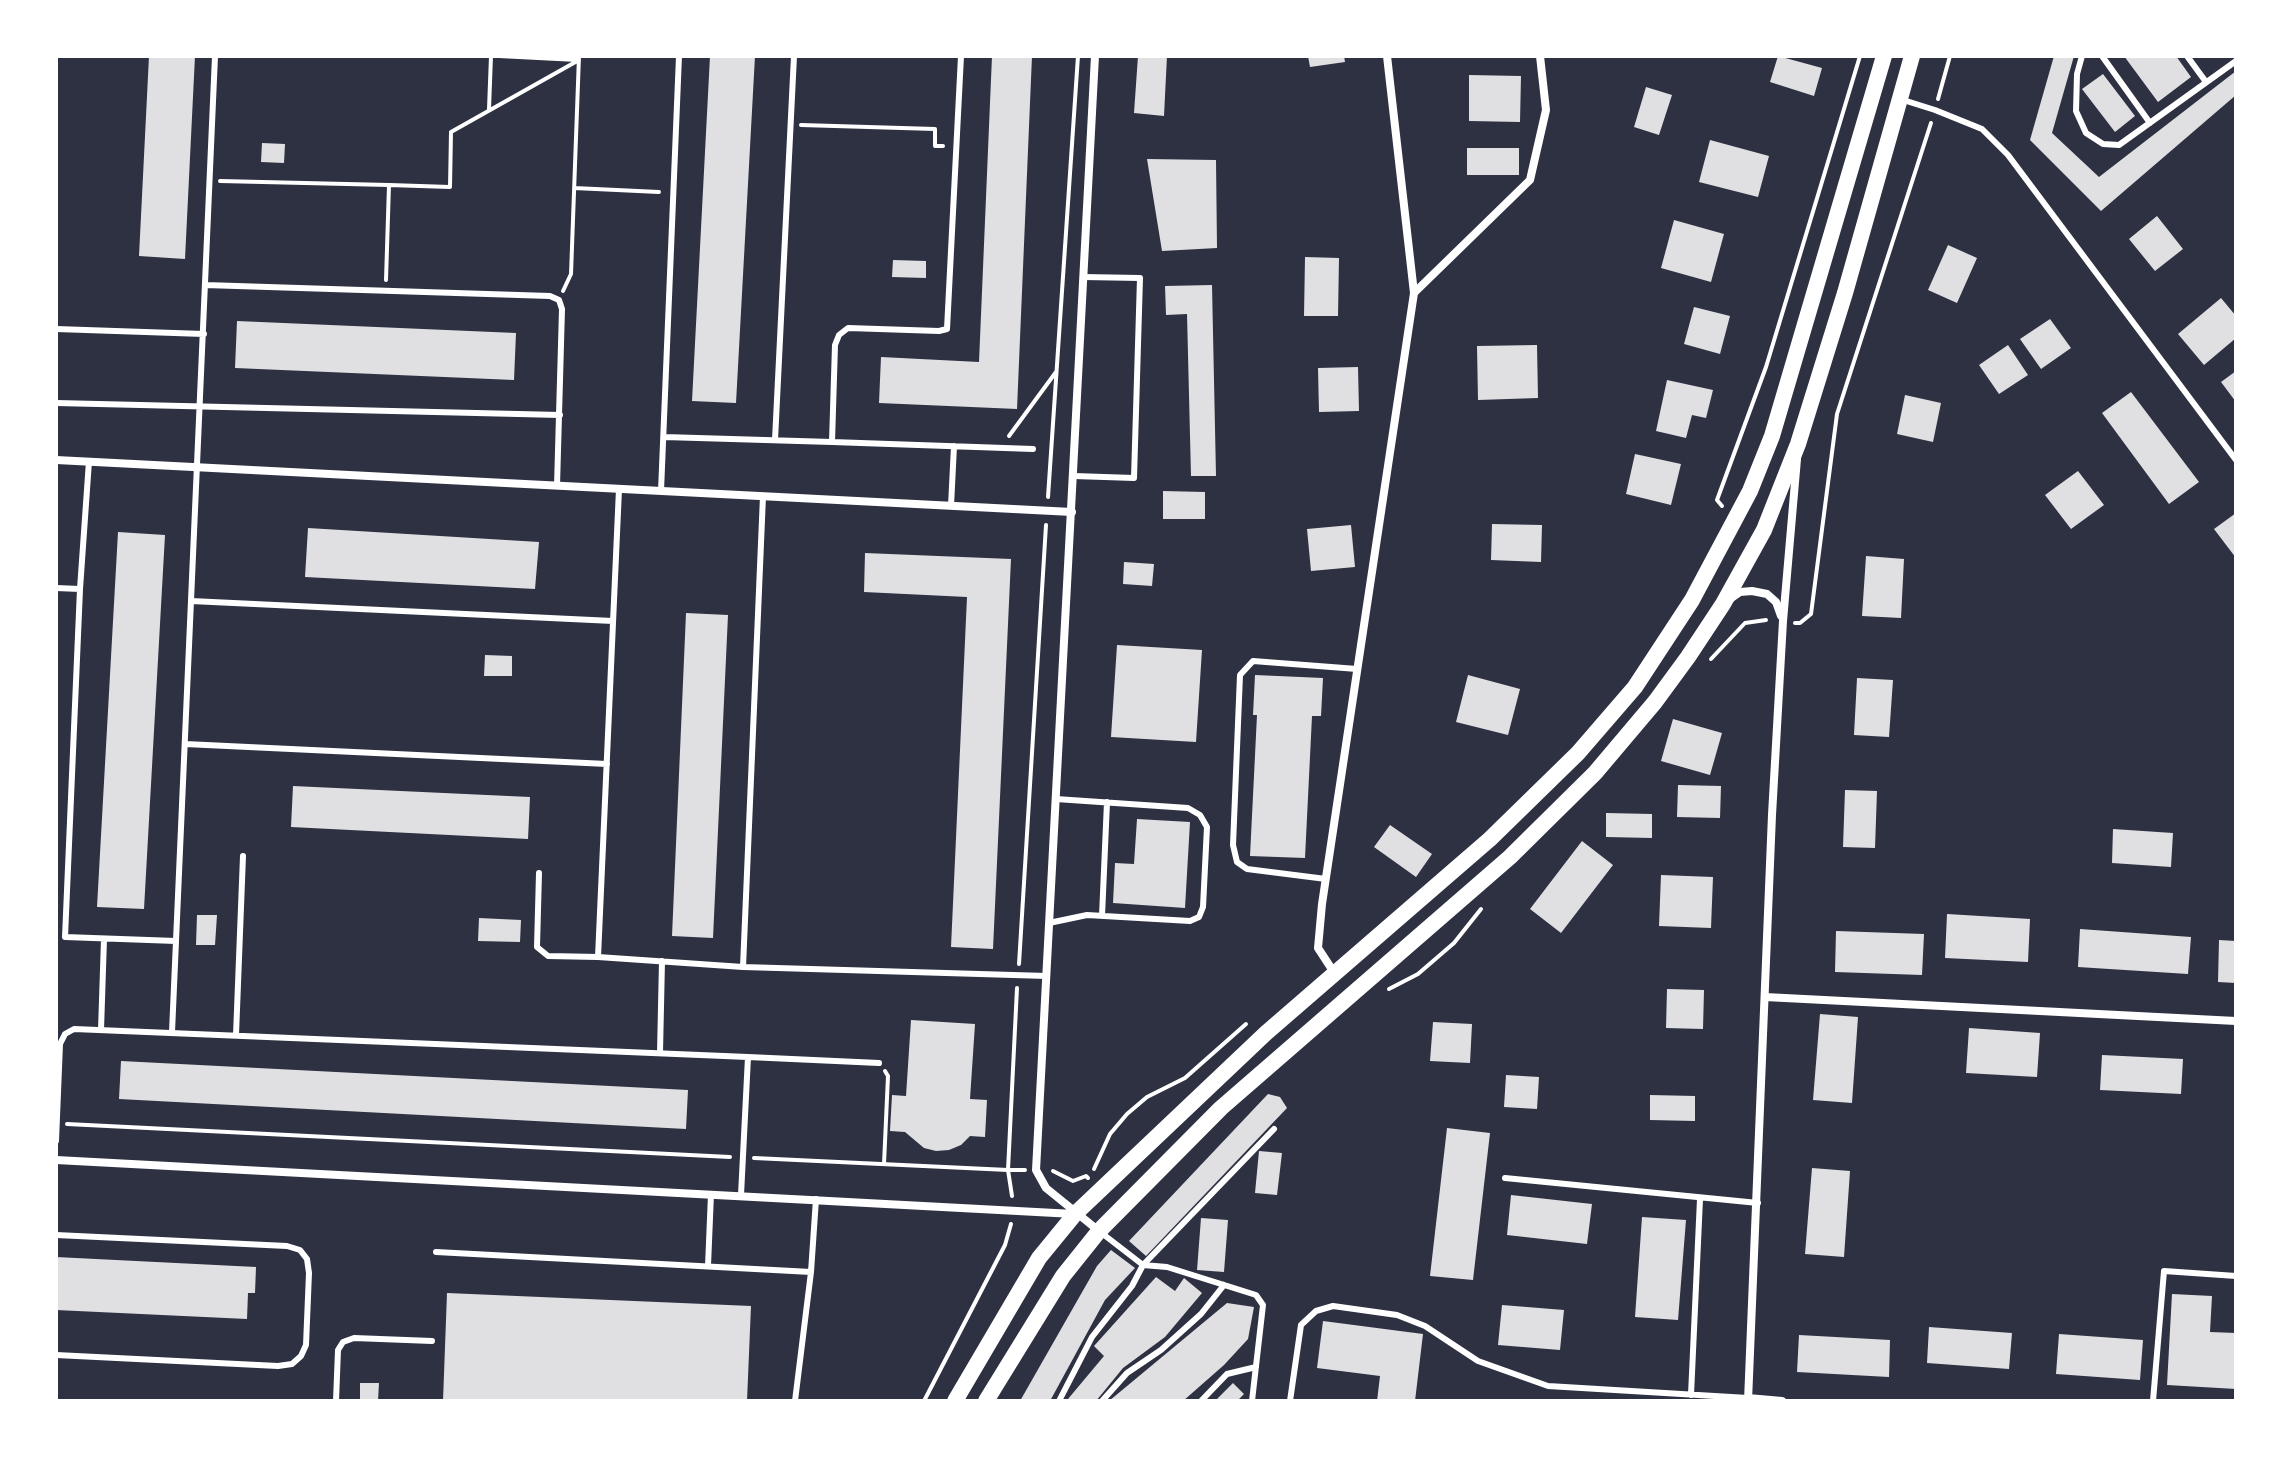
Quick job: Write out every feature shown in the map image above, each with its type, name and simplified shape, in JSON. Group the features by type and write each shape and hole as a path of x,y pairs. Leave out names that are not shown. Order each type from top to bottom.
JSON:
{"main road":[{"path":"955,1401 1039,1258 1075,1214 1200,1094 1490,839 1578,753 1635,687 1692,600 1734,522 1772,436 1884,56"},
{"path":"986,1401 1063,1276 1099,1231 1221,1108 1510,857 1595,773 1655,702 1723,604 1764,530 1798,444 1845,293 1912,56"}],"street":[{"path":"1095,56 1036,1170 1046,1188 1099,1231"},
{"path":"1335,974 1318,948 1326,879 1414,293 1387,56"},
{"path":"1414,293 1530,180 1546,110 1540,56"},
{"path":"1782,1401 1748,1400 1772,815 1783,621 1798,444"},
{"path":"56,460 1072,512"},
{"path":"1723,604 1740,592 1767,594 1776,602 1783,621"},
{"path":"1765,997 2236,1021"},
{"path":"56,1160 1075,1214"}],"lane":[{"path":"172,1032 202,406 215,56"},
{"path":"661,491 679,56"},
{"path":"775,440 794,56"},
{"path":"832,442 835,345 839,335 848,328 947,329 961,56"},
{"path":"2082,56 2077,74 2076,111 2086,133 2103,144 2119,145 2236,61"},
{"path":"2102,56 2150,123"},
{"path":"2187,56 2206,82"},
{"path":"1899,99 1982,129 2008,155 2236,460"},
{"path":"1074,476 1134,478 1140,278 1083,277"},
{"path":"205,285 550,296 559,300 562,309 557,486"},
{"path":"56,329 204,334"},
{"path":"56,403 560,415"},
{"path":"664,437 1033,449"},
{"path":"951,506 954,446"},
{"path":"89,461 80,589 65,937 176,941"},
{"path":"598,957 619,489"},
{"path":"743,967 763,496"},
{"path":"56,588 80,589"},
{"path":"191,601 613,621"},
{"path":"1326,879 1247,869 1237,862 1233,845 1240,675 1253,661 1357,669"},
{"path":"185,744 607,764"},
{"path":"1049,923 1087,915 1190,921 1199,917 1203,907 1207,827 1200,815 1188,808 1056,799"},
{"path":"1102,916 1107,802"},
{"path":"236,1035 243,856"},
{"path":"539,873 537,947 548,956 743,967 1047,976"},
{"path":"101,1030 104,939"},
{"path":"660,1053 662,961"},
{"path":"56,1141 60,1044 65,1034 74,1029 879,1063"},
{"path":"741,1195 748,1057"},
{"path":"1059,1401 1092,1337 1132,1286 1143,1265 1274,1129"},
{"path":"1505,1178 1758,1203"},
{"path":"708,1266 711,1194"},
{"path":"795,1401 811,1272 816,1199"},
{"path":"1691,1395 1700,1199"},
{"path":"1099,1231 1143,1265 1167,1267 1256,1295 1263,1305 1252,1401"},
{"path":"56,1235 287,1246 300,1250 307,1259 309,1273 306,1345 301,1356 292,1364 278,1366 56,1355"},
{"path":"436,1252 811,1272"},
{"path":"2153,1401 2164,1271 2236,1276"},
{"path":"1102,1401 1127,1373 1161,1350 1201,1314 1224,1285"},
{"path":"1290,1401 1301,1325 1316,1311 1333,1306 1397,1315 1425,1326 1478,1361 1548,1386 1748,1400"},
{"path":"336,1401 338,1350 343,1342 354,1338 432,1341"},
{"path":"1201,1401 1227,1374 1256,1367"}],"path":[{"path":"489,109 491,56"},
{"path":"499,56 579,58"},
{"path":"924,1401 1005,1245 1014,1211 1008,1170 1018,975 1078,56"},
{"path":"1734,522 1717,500 1766,367 1860,56"},
{"path":"210,180 450,187 451,132 579,58"},
{"path":"559,300 571,274 579,58"},
{"path":"791,125 935,129 935,146 957,147"},
{"path":"386,291 389,185"},
{"path":"574,188 674,192"},
{"path":"1001,448 1057,370"},
{"path":"57,1124 1036,1170 1053,1171 1073,1181 1094,1169 1110,1134 1127,1114 1147,1097 1185,1078 1252,1018"},
{"path":"879,1063 888,1076 884,1164"},
{"path":"1086,1176 1101,1189"}],"building":[{"path":"149,56 195,56 185,259 139,256"},
{"path":"710,56 755,56 736,403 692,401"},
{"path":"992,56 1032,56 1017,409 879,403 881,357 979,362"},
{"path":"1138,56 1167,56 1164,116 1134,113"},
{"path":"1308,56 1344,56 1345,62 1310,67"},
{"path":"1778,56 1822,68 1814,96 1770,82"},
{"path":"2054,56 2074,56 2052,133 2099,177 2236,71 2236,95 2101,211 2030,140"},
{"path":"2124,56 2176,56 2191,77 2158,102"},
{"path":"2103,74 2135,116 2115,132 2082,89"},
{"path":"1469,75 1521,76 1520,122 1469,121"},
{"path":"1646,87 1672,95 1659,135 1634,127"},
{"path":"1710,140 1769,156 1758,197 1699,182"},
{"path":"262,143 285,144 284,163 261,162"},
{"path":"1467,148 1519,148 1519,175 1467,175"},
{"path":"1147,159 1216,160 1217,248 1162,251"},
{"path":"2157,216 2183,249 2155,271 2129,239"},
{"path":"1674,220 1724,234 1711,282 1661,268"},
{"path":"1948,245 1977,258 1957,303 1928,290"},
{"path":"1305,257 1339,258 1338,316 1304,316"},
{"path":"893,260 926,261 926,278 892,277"},
{"path":"1212,285 1216,476 1191,476 1187,314 1166,315 1165,286"},
{"path":"2221,298 2236,316 2236,338 2204,365 2178,334"},
{"path":"1694,307 1730,316 1720,354 1684,344"},
{"path":"2050,319 2071,348 2041,369 2020,339"},
{"path":"237,321 516,333 514,380 235,368"},
{"path":"1537,345 1538,398 1478,400 1477,346"},
{"path":"2008,345 2028,375 1999,394 1979,365"},
{"path":"1358,367 1359,411 1319,412 1318,368"},
{"path":"2236,371 2236,402 2221,382"},
{"path":"1667,380 1713,390 1706,418 1692,415 1686,438 1656,431"},
{"path":"2131,392 2199,482 2169,504 2102,413"},
{"path":"1905,395 1941,403 1933,442 1897,434"},
{"path":"1635,454 1681,464 1671,505 1626,494"},
{"path":"2078,471 2104,505 2071,529 2045,495"},
{"path":"1163,491 1205,492 1205,519 1163,519"},
{"path":"2236,513 2236,558 2214,529"},
{"path":"1492,524 1542,525 1541,562 1491,560"},
{"path":"1351,525 1355,567 1311,571 1307,529"},
{"path":"308,528 539,542 535,589 305,577"},
{"path":"118,532 165,535 144,909 97,907"},
{"path":"865,553 1011,559 993,949 951,947 967,597 864,592"},
{"path":"1866,556 1904,559 1901,618 1862,616"},
{"path":"1124,562 1154,564 1152,586 1123,584"},
{"path":"686,613 728,615 713,938 672,936"},
{"path":"1117,645 1202,650 1196,742 1111,737"},
{"path":"485,655 512,656 512,676 484,676"},
{"path":"1255,675 1323,678 1321,716 1312,716 1305,858 1250,856 1257,715 1253,715"},
{"path":"1468,675 1520,689 1508,735 1456,722"},
{"path":"1857,678 1893,680 1889,737 1854,735"},
{"path":"1673,719 1722,733 1710,775 1661,761"},
{"path":"1678,785 1721,786 1720,818 1677,817"},
{"path":"293,786 530,797 528,839 291,827"},
{"path":"1845,790 1877,791 1875,848 1843,847"},
{"path":"1606,813 1652,814 1652,838 1606,837"},
{"path":"1137,819 1190,822 1185,908 1113,903 1115,863 1134,864"},
{"path":"1390,825 1432,854 1416,877 1374,847"},
{"path":"2113,829 2173,833 2171,867 2112,863"},
{"path":"1582,841 1613,865 1561,933 1530,909"},
{"path":"1661,875 1713,877 1711,928 1659,926"},
{"path":"1947,914 2030,919 2028,962 1945,958"},
{"path":"197,915 217,915 215,945 196,945"},
{"path":"479,918 521,920 520,942 478,941"},
{"path":"2080,929 2191,937 2188,974 2078,967"},
{"path":"1836,931 1924,934 1922,975 1835,972"},
{"path":"2219,940 2236,941 2236,983 2218,982"},
{"path":"1667,989 1704,990 1703,1029 1666,1028"},
{"path":"1820,1014 1858,1017 1852,1103 1813,1100"},
{"path":"911,1020 975,1024 970,1099 987,1100 985,1137 970,1136 961,1145 936,1151 924,1148 905,1132 890,1131 892,1095 906,1096"},
{"path":"1433,1022 1472,1024 1470,1063 1430,1061"},
{"path":"1969,1028 2040,1033 2037,1077 1966,1073"},
{"path":"2102,1055 2183,1059 2181,1094 2100,1090"},
{"path":"121,1061 688,1090 686,1129 119,1099"},
{"path":"1506,1075 1539,1077 1537,1109 1504,1107"},
{"path":"1268,1094 1280,1097 1287,1108 1146,1256 1129,1241"},
{"path":"1650,1095 1695,1096 1695,1121 1650,1120"},
{"path":"1447,1128 1490,1133 1473,1280 1430,1276"},
{"path":"1259,1151 1282,1153 1277,1195 1255,1193"},
{"path":"1812,1168 1850,1171 1844,1257 1805,1254"},
{"path":"1511,1195 1592,1204 1587,1244 1507,1235"},
{"path":"1642,1217 1686,1220 1678,1320 1635,1317"},
{"path":"1201,1218 1228,1220 1224,1272 1197,1270"},
{"path":"1111,1250 1135,1268 1105,1300 1050,1401 1020,1401 1097,1266"},
{"path":"56,1257 256,1267 255,1293 248,1293 247,1319 56,1310"},
{"path":"1156,1277 1175,1291 1184,1278 1202,1293 1165,1337 1123,1368 1096,1401 1070,1401 1068,1399 1104,1356 1094,1346"},
{"path":"447,1293 751,1306 747,1401 443,1401"},
{"path":"2172,1294 2212,1296 2210,1332 2236,1333 2236,1389 2167,1385"},
{"path":"1227,1303 1254,1307 1248,1339 1183,1401 1109,1401"},
{"path":"1502,1305 1564,1310 1560,1350 1498,1345"},
{"path":"1323,1321 1423,1334 1415,1401 1377,1401 1380,1376 1317,1368"},
{"path":"1929,1327 2012,1333 2009,1369 1927,1363"},
{"path":"2059,1334 2143,1340 2140,1380 2056,1374"},
{"path":"1799,1335 1890,1340 1889,1377 1797,1372"},
{"path":"360,1383 379,1383 378,1401 360,1401"},
{"path":"1233,1383 1244,1394 1237,1401 1215,1401"}]}
